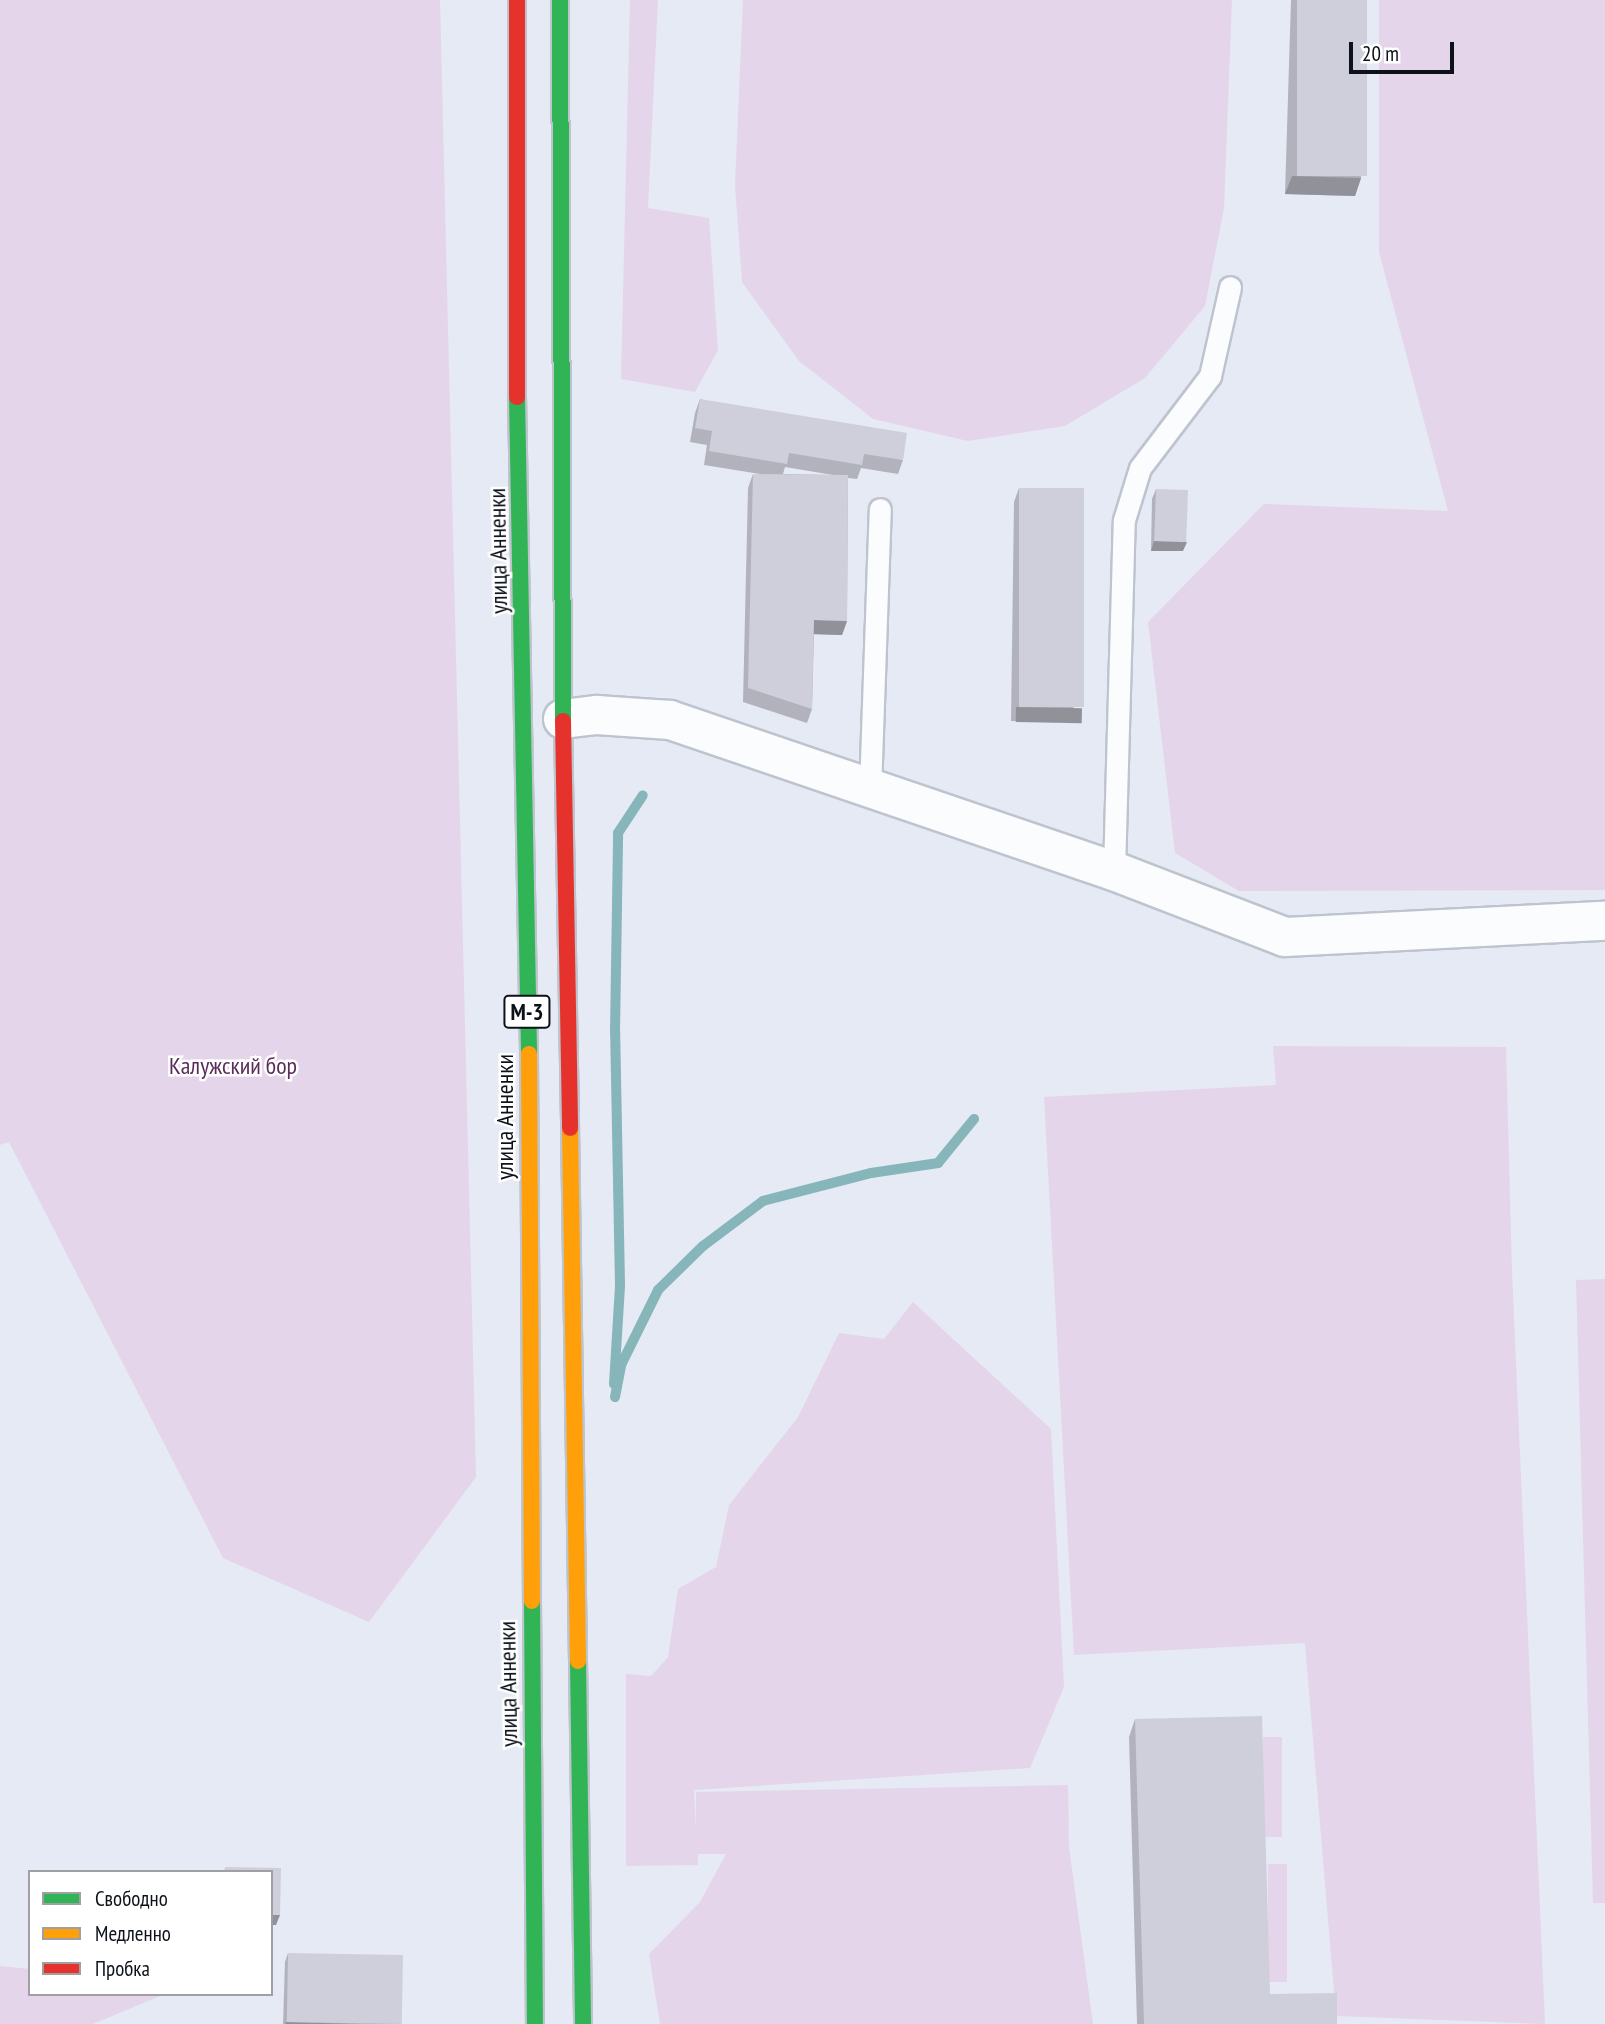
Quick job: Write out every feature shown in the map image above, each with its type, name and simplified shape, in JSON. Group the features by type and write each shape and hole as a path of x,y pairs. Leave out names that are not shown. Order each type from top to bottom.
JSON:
{"main road":[{"name":"улица Анненки","path":"517,0 535,2024"},
{"name":"М-3","path":"560,0 563,719 583,2024"}],"street":[{"path":"563,719 597,715 670,720 1114,871 1285,937 1605,921"}],"lane":[{"path":"1114,871 1124,520 1140,468 1210,376 1230,287"},
{"path":"870,790 880,509"}],"green space":[{"name":"Калужский бор","path":"0,0 440,0 476,1477 369,1622 223,1558 9,1142 0,1145"},
{"path":"630,0 658,0 648,208 709,218 718,350 695,392 621,379"},
{"path":"743,0 1232,0 1224,208 1205,306 1145,378 1065,426 968,441 873,419 799,361 742,282 735,185"},
{"path":"1379,0 1605,0 1605,890 1239,891 1175,853 1148,622 1264,504 1448,511 1379,252"},
{"path":"1273,1046 1506,1047 1512,1271 1545,2024 1336,2016 1305,1643 1074,1655 1044,1097 1276,1085"},
{"path":"1605,1279 1605,1903 1593,1903 1576,1280"},
{"path":"913,1302 1051,1429 1064,1687 1030,1768 694,1790 696,1830 696,1792 1068,1785 1069,1847 1093,2024 660,2024 649,1954 700,1902 726,1854 698,1854 698,1865 626,1866 626,1674 651,1676 668,1657 678,1589 716,1567 729,1505 798,1417 839,1333 884,1339"},
{"path":"1263,1737 1282,1737 1282,1837 1263,1837"},
{"path":"1268,1864 1287,1864 1287,1982 1268,1982"},
{"path":"0,1966 28,1969 28,1996 160,1996 93,2024 0,2024"}],"building":[{"path":"1297,0 1367,0 1367,176 1297,176"},
{"path":"700,399 907,433 903,460 864,454 862,465 789,453 787,464 709,451 712,431 695,428"},
{"path":"753,474 848,475 847,621 814,620 812,709 748,688"},
{"path":"1019,488 1084,488 1084,707 1019,707"},
{"path":"1156,489 1188,490 1186,542 1154,541"},
{"path":"1262,1716 1270,1994 1337,1993 1337,2024 1144,2024 1135,1719"},
{"path":"225,1867 281,1868 280,1915 273,1915 273,1870 224,1870"},
{"path":"288,1953 403,1955 402,2024 287,2022"}],"waterway":[{"path":"614,1384 620,1285 615,1032 618,833 643,795"},
{"path":"615,1397 621,1365 658,1290 703,1246 763,1201 871,1173 938,1163 974,1119"}],"traffic: fast":[{"path":"560,0 563,721"},
{"path":"517,397 529,1054"},
{"path":"532,1601 535,2024"},
{"path":"578,1661 583,2024"}],"traffic: slow":[{"path":"529,1054 532,1601"},
{"path":"570,1128 578,1661"}],"traffic: jam":[{"path":"517,0 517,397"},
{"path":"563,721 570,1128"}]}
